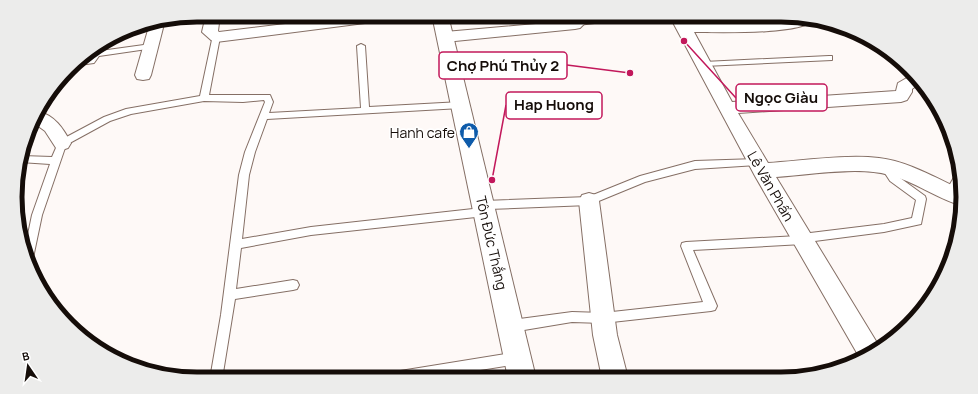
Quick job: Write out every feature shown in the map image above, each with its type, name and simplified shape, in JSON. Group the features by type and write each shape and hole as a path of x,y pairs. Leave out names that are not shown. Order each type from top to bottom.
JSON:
{"street":[{"path":"212,22 210,32 216,37 339,22"},
{"name":"Tôn Đức Thắng","path":"442,22 512,326 520,368"},
{"path":"445,38 570,26 573,22"},
{"path":"680,22 752,27 788,22"},
{"name":"Lê Văn Phấn","path":"680,22 704,64 726,108 867,349"},
{"path":"143,74 156,27"},
{"path":"726,108 901,96 904,92 904,87 912,81"},
{"path":"40,119 49,124 62,143"},
{"path":"760,167 857,164 886,166 956,196"},
{"path":"589,201 603,318 608,353 613,372"}],"lane":[{"path":"204,98 216,37"},
{"path":"85,62 91,61 96,54 150,46"},
{"path":"361,46 365,110"},
{"path":"704,64 829,58"},
{"path":"30,249 37,214 62,143 97,124 118,115 165,104 204,98 266,97 269,102 250,152 244,175 230,295 217,372"},
{"path":"264,116 461,106"},
{"path":"26,159 56,161"},
{"path":"236,244 311,231 484,209 589,201 643,179 695,165 760,167"},
{"path":"512,326 572,317 603,318 711,306 686,246 802,239 884,228 917,221 921,200 893,178 886,166"},
{"path":"230,295 293,285"},
{"path":"470,372 520,368"}],"place":[{"name":"Ngọc Giàu","path":"684,41"},
{"name":"Chợ Phú Thủy 2","path":"630,73"},
{"name":"Hanh cafe","path":"469,149"},
{"name":"Hap Huong","path":"492,180"}]}
